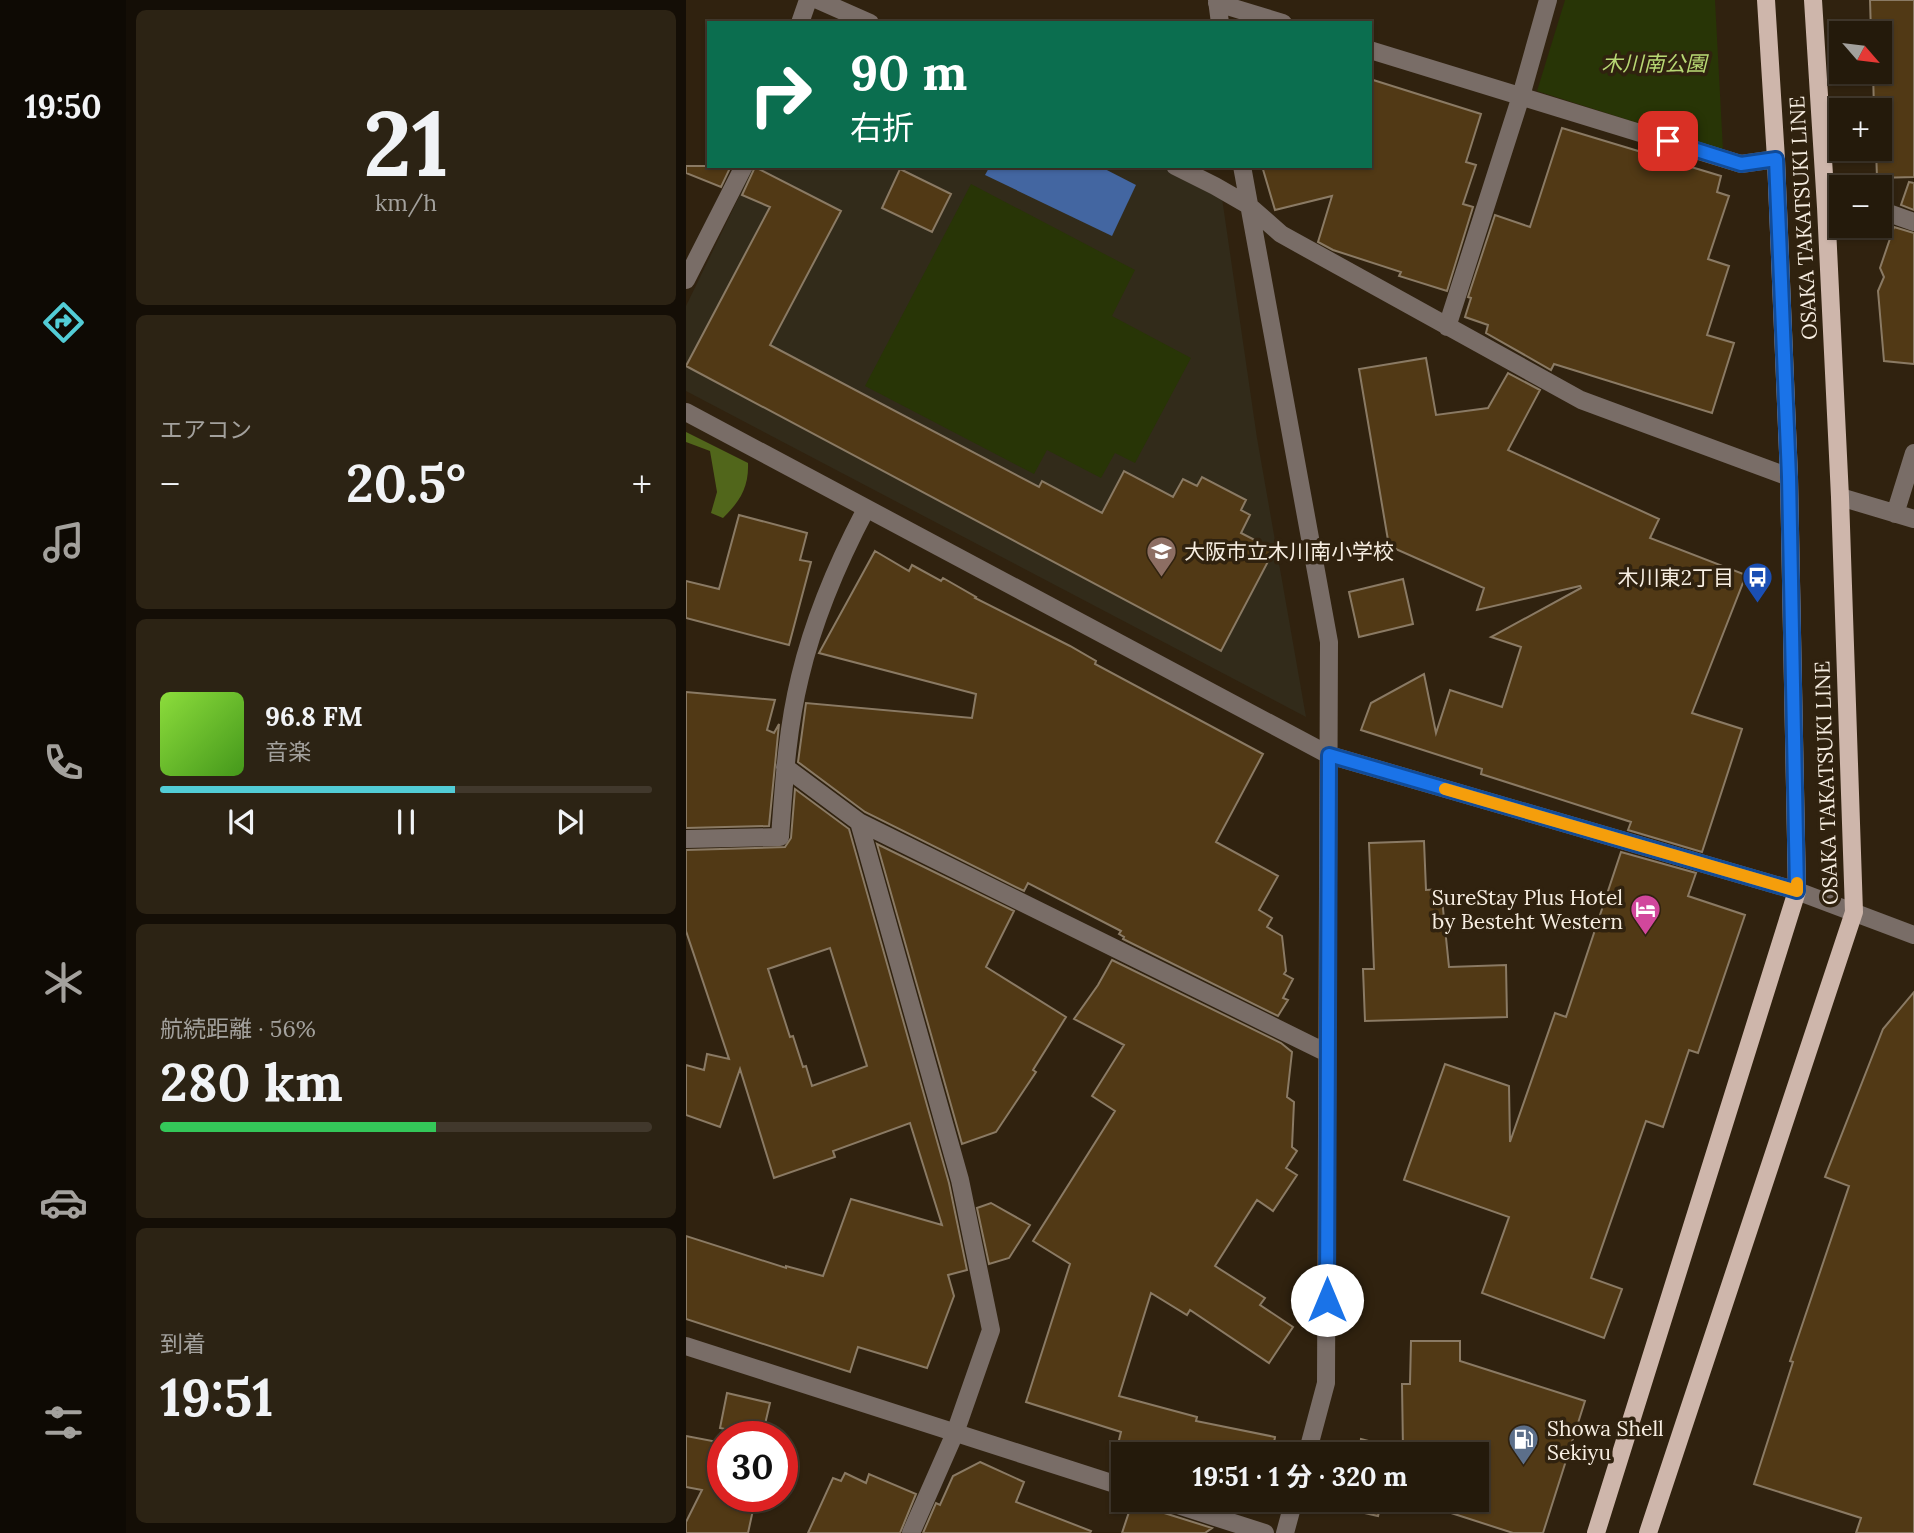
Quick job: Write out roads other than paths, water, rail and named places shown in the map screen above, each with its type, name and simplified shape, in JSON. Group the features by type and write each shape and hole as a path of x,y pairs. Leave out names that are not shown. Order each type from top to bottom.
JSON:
{"main road":[{"name":"OSAKA TAKATSUKI LINE","path":"1596,1533 1797,891 1789,477 1776,159 1766,0"},
{"name":"OSAKA TAKATSUKI LINE","path":"1813,0 1831,175"},
{"name":"OSAKA TAKATSUKI LINE","path":"1648,1533 1854,912 1835,238"}],"street":[{"path":"801,21 808,0"},
{"path":"818,0 865,21"},
{"path":"1447,327 1521,96 1548,0"},
{"path":"1220,21 1217,1 1277,21"},
{"path":"1372,51 1741,164 1776,159"},
{"path":"686,280 743,168"},
{"path":"1179,168 1248,205 1281,234 1581,400 1789,477"},
{"path":"1242,168 1329,642 1326,1383 1310,1442"},
{"path":"1892,214 1914,222"},
{"path":"686,412 1329,755 1797,891 1914,935"},
{"path":"1895,514 1914,453"},
{"path":"1840,497 1914,519"},
{"path":"686,839 780,836 785,767 800,677 812,634 845,548 866,509"},
{"path":"785,767 859,822 1327,1053"},
{"path":"859,822 960,1180 991,1330 956,1433 911,1533"},
{"path":"686,1346 1111,1483"},
{"path":"1199,1512 1265,1533"},
{"path":"1285,1533 1291,1512"}],"water":[{"path":"989,168 1103,168 1136,185 1112,236 985,175"}],"place":[{"name":"大阪市立木川南小学校","path":"1161,578"},
{"name":"木川東2丁目","path":"1757,604"},
{"name":"SureStay Plus Hotel by Besteht Western","path":"1646,936"},
{"name":"Showa Shell Sekiyu","path":"1524,1467"}],"park label":[{"name":"木川南公園","path":"1654,63"}]}
